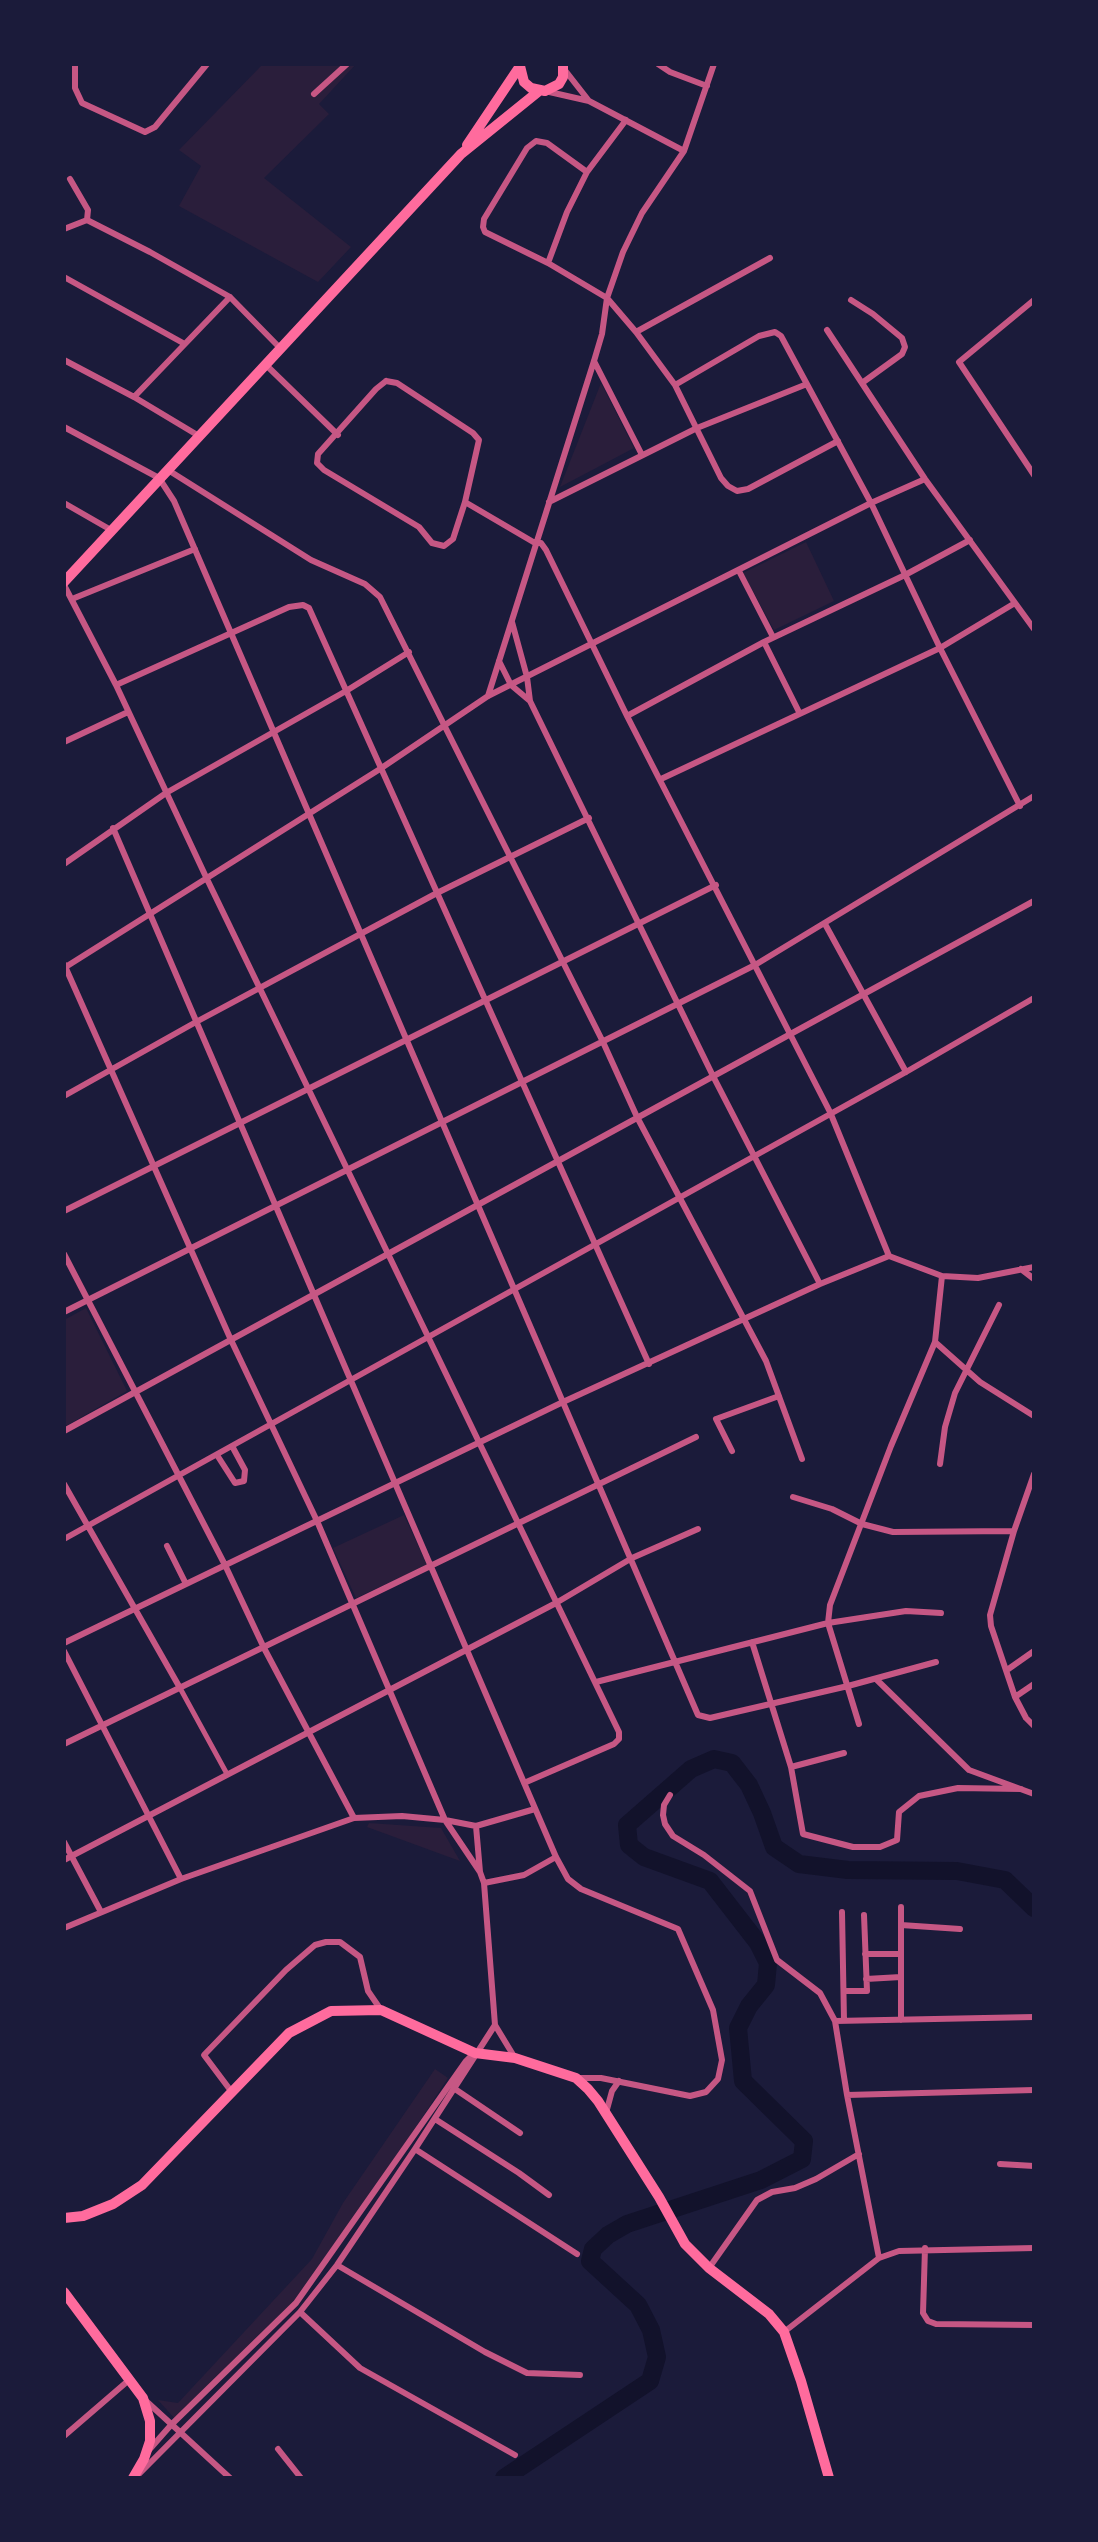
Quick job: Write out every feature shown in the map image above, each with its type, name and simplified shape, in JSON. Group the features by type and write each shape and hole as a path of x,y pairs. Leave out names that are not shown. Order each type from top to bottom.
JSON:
{"main road":[{"path":"521,65 524,82 542,91"},
{"path":"64,584 461,154 521,65"},
{"path":"461,154 542,91 559,84 564,67"},
{"path":"64,2218 83,2216 113,2204 142,2185 289,2033 331,2011 381,2010 475,2053 515,2058 576,2078 588,2089 659,2197 685,2244 709,2268 769,2314 784,2332 829,2478"},
{"path":"64,2292 143,2398 150,2430 147,2453 135,2478"}],"street":[{"path":"75,64 75,88 82,103 145,132 155,127 207,64"},
{"path":"314,94 347,64"},
{"path":"658,64 707,86"},
{"path":"488,696 594,361 607,298 631,232 684,151 714,64"},
{"path":"564,67 589,101"},
{"path":"542,91 589,101 684,151"},
{"path":"548,263 553,244 587,172 626,120"},
{"path":"587,172 547,143 536,141 527,148 482,223 485,232 548,263 607,298 675,385 721,478 737,491 748,489 838,441"},
{"path":"70,179 88,210 87,220"},
{"path":"64,229 87,220 230,297 280,348"},
{"path":"636,332 770,258"},
{"path":"64,277 183,343"},
{"path":"134,397 230,297"},
{"path":"851,300 902,338 905,347 902,354 862,383"},
{"path":"1034,300 959,362 1034,475"},
{"path":"827,330 925,479 1034,629"},
{"path":"675,385 759,336 775,332 785,342 871,503 1020,806"},
{"path":"64,360 199,436"},
{"path":"594,361 642,455"},
{"path":"265,364 338,435"},
{"path":"386,381 397,383 477,436 480,444 465,502 453,539 438,546 419,527 320,467 316,458 380,384 386,381"},
{"path":"549,503 697,428 807,384"},
{"path":"64,427 159,478 174,501 698,1715 704,1718 770,1704 936,1662"},
{"path":"168,470 311,560 365,584 380,597 603,1042 637,1117 766,1361 802,1459"},
{"path":"515,2058 495,2025 484,1883 480,1872 445,1820 317,1521 231,1340 156,1165 110,1072 64,966 308,811 380,769 488,696 871,503 925,479"},
{"path":"465,502 535,543 541,543 546,550 627,716 830,1112 889,1256"},
{"path":"64,503 111,530"},
{"path":"627,716 773,637 905,575 970,540"},
{"path":"72,599 195,549"},
{"path":"739,571 773,637"},
{"path":"64,584 116,685 619,1732 619,1739 614,1744 524,1783"},
{"path":"661,779 940,648 1015,603"},
{"path":"116,685 289,607 303,605 313,614 649,1364"},
{"path":"512,622 527,677 530,701 713,1076 820,1284"},
{"path":"764,642 799,712"},
{"path":"64,864 166,793 409,652"},
{"path":"499,661 511,685 530,701"},
{"path":"64,742 128,712"},
{"path":"64,1312 755,965 1034,796"},
{"path":"64,1096 437,893 589,818"},
{"path":"113,828 556,1857 568,1879 581,1889 678,1929 713,2010 722,2060 718,2079 706,2092 690,2096 601,2078 576,2078"},
{"path":"64,1211 716,885"},
{"path":"64,1431 1034,901"},
{"path":"825,924 906,1072"},
{"path":"64,1539 1034,998"},
{"path":"64,1254 354,1818"},
{"path":"64,1643 563,1402 820,1284 889,1256 942,1276 978,1278 1034,1267"},
{"path":"1021,1268 1034,1279"},
{"path":"859,1724 828,1623 830,1605 935,1342 942,1276"},
{"path":"940,1464 945,1427 955,1393 999,1305"},
{"path":"935,1342 980,1382 1034,1416"},
{"path":"732,1451 716,1419 779,1396"},
{"path":"64,1744 696,1437"},
{"path":"217,1455 235,1483 244,1481 247,1476 245,1470 232,1446"},
{"path":"1034,1474 990,1615 1015,1697 1034,1726"},
{"path":"64,1484 227,1774"},
{"path":"793,1497 832,1509 862,1524 893,1532 1014,1531"},
{"path":"64,1860 556,1603 632,1558 698,1529"},
{"path":"167,1546 186,1584"},
{"path":"596,1682 828,1623 906,1611 941,1613"},
{"path":"752,1642 791,1767 803,1834 853,1847 880,1847 897,1840 899,1812 919,1796 958,1788 1021,1789"},
{"path":"64,1651 181,1879"},
{"path":"1007,1670 1034,1651"},
{"path":"876,1679 969,1770 1034,1794"},
{"path":"1015,1697 1034,1684"},
{"path":"791,1767 844,1753"},
{"path":"670,1795 663,1815 673,1836 704,1855 750,1891 777,1960 820,1993 835,2021 879,2258"},
{"path":"64,1928 181,1879 354,1818 402,1816 476,1826 535,1809"},
{"path":"476,1826 480,1872"},
{"path":"64,1842 101,1912"},
{"path":"484,1883 524,1875 556,1857"},
{"path":"901,1907 901,2020"},
{"path":"842,1912 844,2021"},
{"path":"845,1991 867,1991 864,1915"},
{"path":"901,1925 960,1929"},
{"path":"231,2091 204,2055 313,1947 340,1942 360,1957 368,1991 381,2010"},
{"path":"865,1954 901,1954"},
{"path":"866,1979 901,1977"},
{"path":"835,2021 1034,2017"},
{"path":"147,2453 171,2425 296,2303 466,2061 495,2025"},
{"path":"135,2478 300,2312 337,2265 470,2066 475,2053"},
{"path":"606,2113 612,2091 619,2081"},
{"path":"455,2089 520,2133"},
{"path":"847,2095 1034,2090"},
{"path":"435,2119 549,2195"},
{"path":"415,2149 577,2254"},
{"path":"709,2268 757,2200 772,2192 795,2188 816,2179 859,2154"},
{"path":"1000,2164 1034,2166"},
{"path":"925,2248 923,2313 928,2321 936,2324 1034,2325"},
{"path":"784,2332 879,2258 899,2251 925,2248 1034,2248"},
{"path":"337,2265 485,2352 527,2373 580,2375"},
{"path":"300,2312 360,2368 515,2455"},
{"path":"64,2436 129,2380"},
{"path":"143,2398 230,2478"},
{"path":"278,2449 301,2478"}],"shaded area":[{"path":"263,64 356,64 319,104 329,114 264,178 351,247 318,282 179,206 201,166 179,150"},
{"path":"601,383 634,448 560,487"},
{"path":"806,542 834,601 774,630 743,573"},
{"path":"86,1308 127,1391 64,1427 64,1320"},
{"path":"404,1515 427,1565 356,1598 333,1548"},
{"path":"369,1823 441,1828 460,1861 367,1827"},
{"path":"435,2069 448,2078 324,2267 296,2303 176,2420 158,2400 178,2403 312,2259 343,2203"}],"waterway":[{"path":"504,2478 650,2381 657,2357 651,2330 638,2305 590,2261 593,2249 627,2224 761,2180 802,2159 804,2141 743,2081 738,2028 749,2006 766,1985 768,1963 758,1943 710,1881 644,1857 629,1845 627,1825 691,1769 714,1759 732,1763 749,1785 774,1847 799,1864 848,1870 957,1871 1005,1880 1034,1908"}]}
